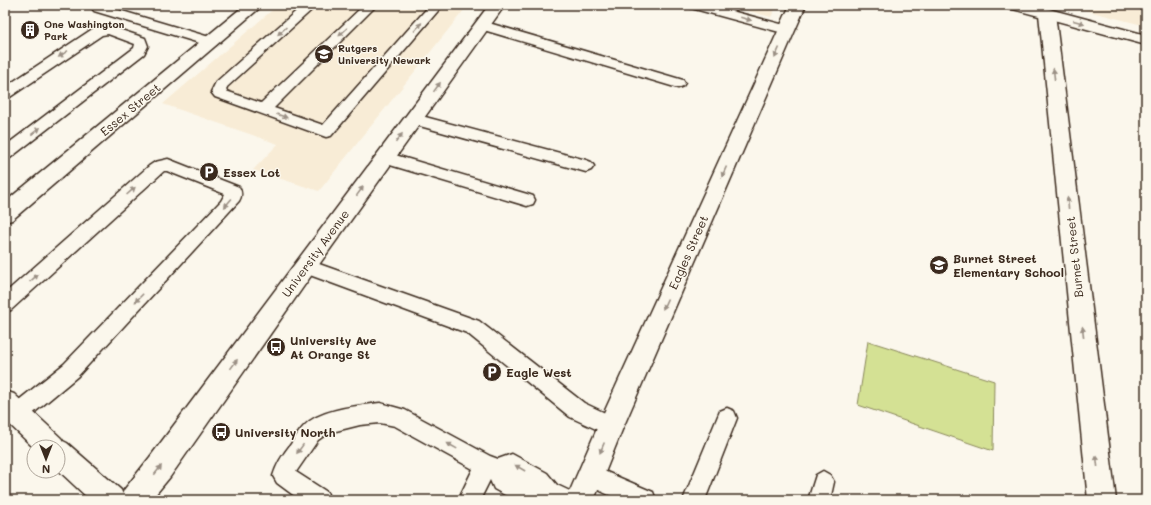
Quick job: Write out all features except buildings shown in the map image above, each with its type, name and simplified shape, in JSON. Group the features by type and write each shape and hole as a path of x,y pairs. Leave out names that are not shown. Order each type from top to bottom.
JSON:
{"street":[{"name":"Essex Street","path":"5,214 255,5"},
{"name":"University Avenue","path":"134,500 160,467 305,266 497,5"},
{"name":"Eagles Street","path":"580,500 611,426 798,5"},
{"path":"1015,5 1146,40"},
{"name":"Burnet Street","path":"1047,14 1102,500"},
{"path":"11,409 43,439"},
{"path":"66,459 111,500"}],"lane":[{"path":"311,5 219,88 218,92 263,110 326,132 437,5"},
{"path":"263,110 371,5"},
{"path":"695,5 787,30"},
{"path":"98,8 211,42"},
{"path":"482,25 678,82"},
{"path":"5,94 94,33 109,30 140,41 142,44 142,48 139,51 5,154"},
{"path":"414,119 586,166"},
{"path":"385,158 528,200"},
{"path":"5,304 160,166 168,165 233,192 233,197 227,205 71,370 11,409"},
{"path":"305,266 473,327 576,410 611,426"},
{"path":"319,500 284,476 286,468 311,433 323,424 360,415 380,413 398,417 492,467 512,464 540,480 557,496"},
{"path":"694,500 727,418"},
{"path":"469,500 492,467"},
{"path":"590,476 645,500"}],"shaded area":[{"name":"Rutgers University Newark","path":"278,5 468,5 319,191 253,170 278,144 163,104"},
{"path":"728,5 777,5 771,17"},
{"path":"1065,5 1146,5 1146,26"}],"green space":[{"path":"868,341 994,381 993,451 858,405"}],"place":[{"name":"One Washington Park","path":"30,30"},
{"name":"Rutgers University Newark","path":"324,54"},
{"name":"Essex Lot","path":"209,172"},
{"name":"Burnet Street Elementary School","path":"939,265"},
{"name":"University Ave At Orange St","path":"276,347"},
{"name":"Eagle West","path":"492,372"},
{"name":"University North","path":"221,432"}]}
